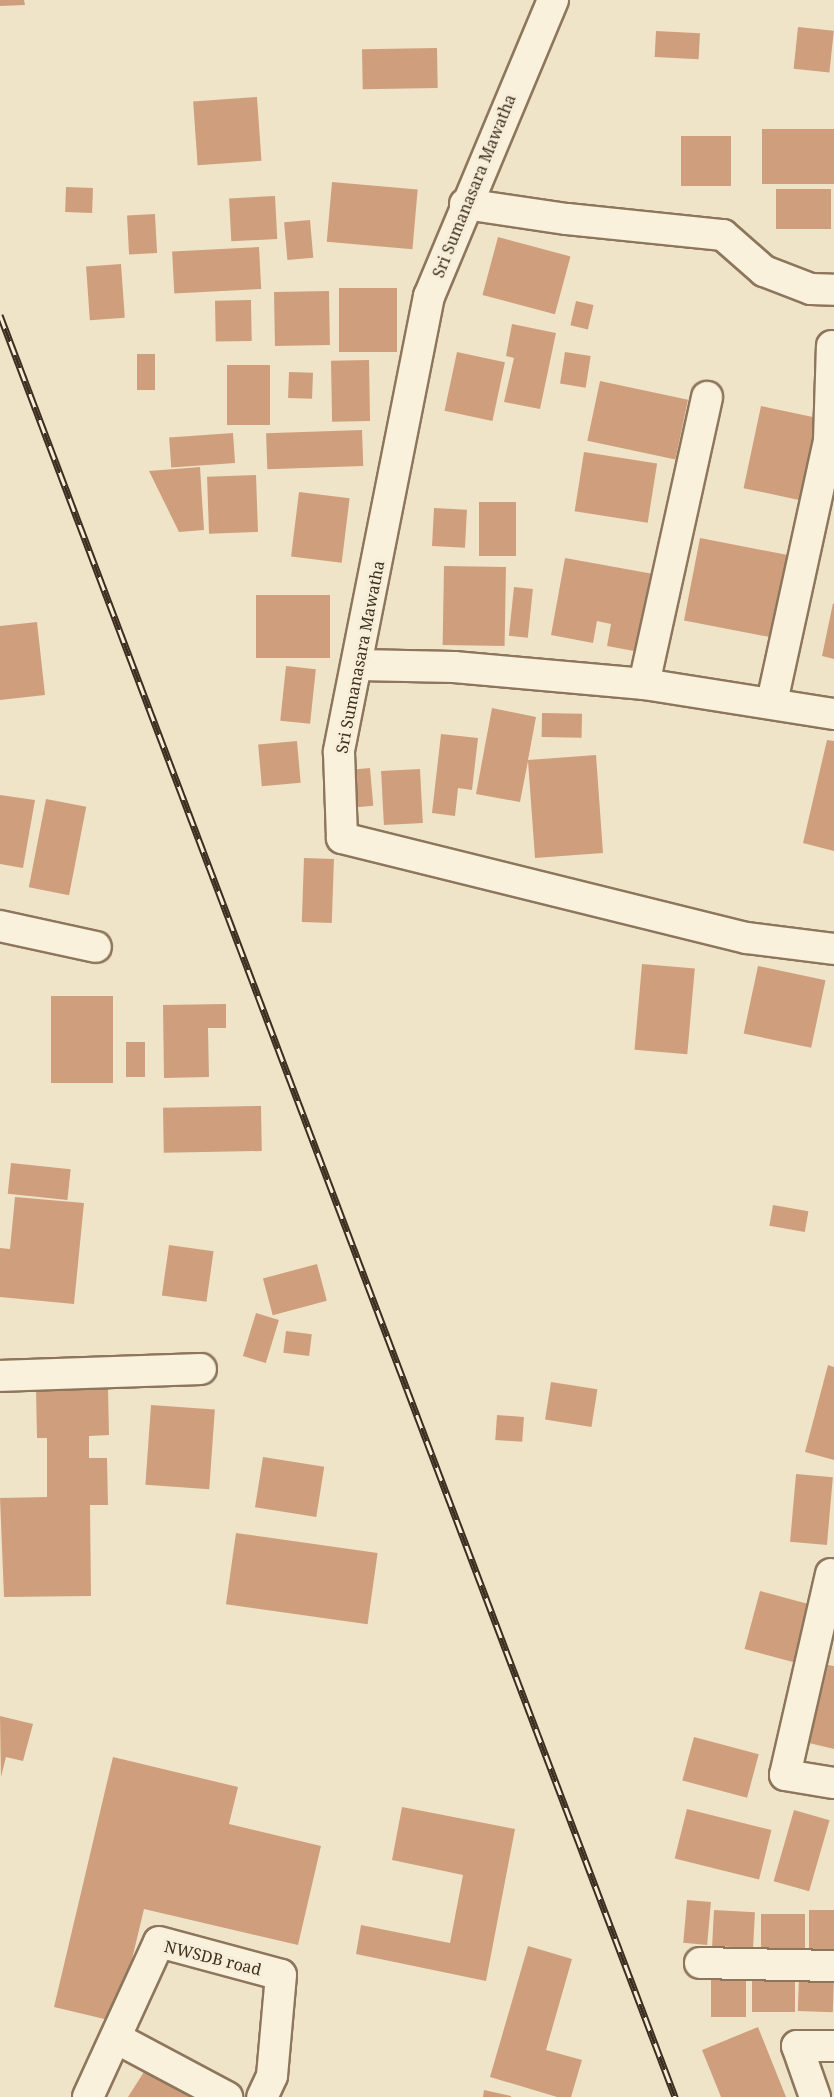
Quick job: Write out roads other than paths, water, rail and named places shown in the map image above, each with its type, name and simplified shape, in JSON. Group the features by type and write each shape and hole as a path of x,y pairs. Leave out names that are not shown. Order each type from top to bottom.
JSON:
{"street":[{"name":"Sri Sumanasara Mawatha","path":"553,0 465,204 429,296 359,665 339,752 342,838 747,938 834,949"},
{"path":"465,204 567,219 723,235 764,271 811,289 834,290"},
{"path":"772,702 829,440 832,346"},
{"path":"644,684 707,397"},
{"path":"359,665 454,667 644,684 772,702 834,714"},
{"path":"0,926 96,947"},
{"path":"0,1376 201,1369"},
{"path":"831,1574 785,1775 834,1783"},
{"name":"NWSDB road","path":"88,2097 159,1942 281,1976 272,2076 262,2097"},
{"path":"700,1963 834,1966"},
{"path":"116,2038 227,2097"},
{"path":"815,2097 797,2046 834,2046"}],"railway":[{"path":"0,315 675,2097"}]}
